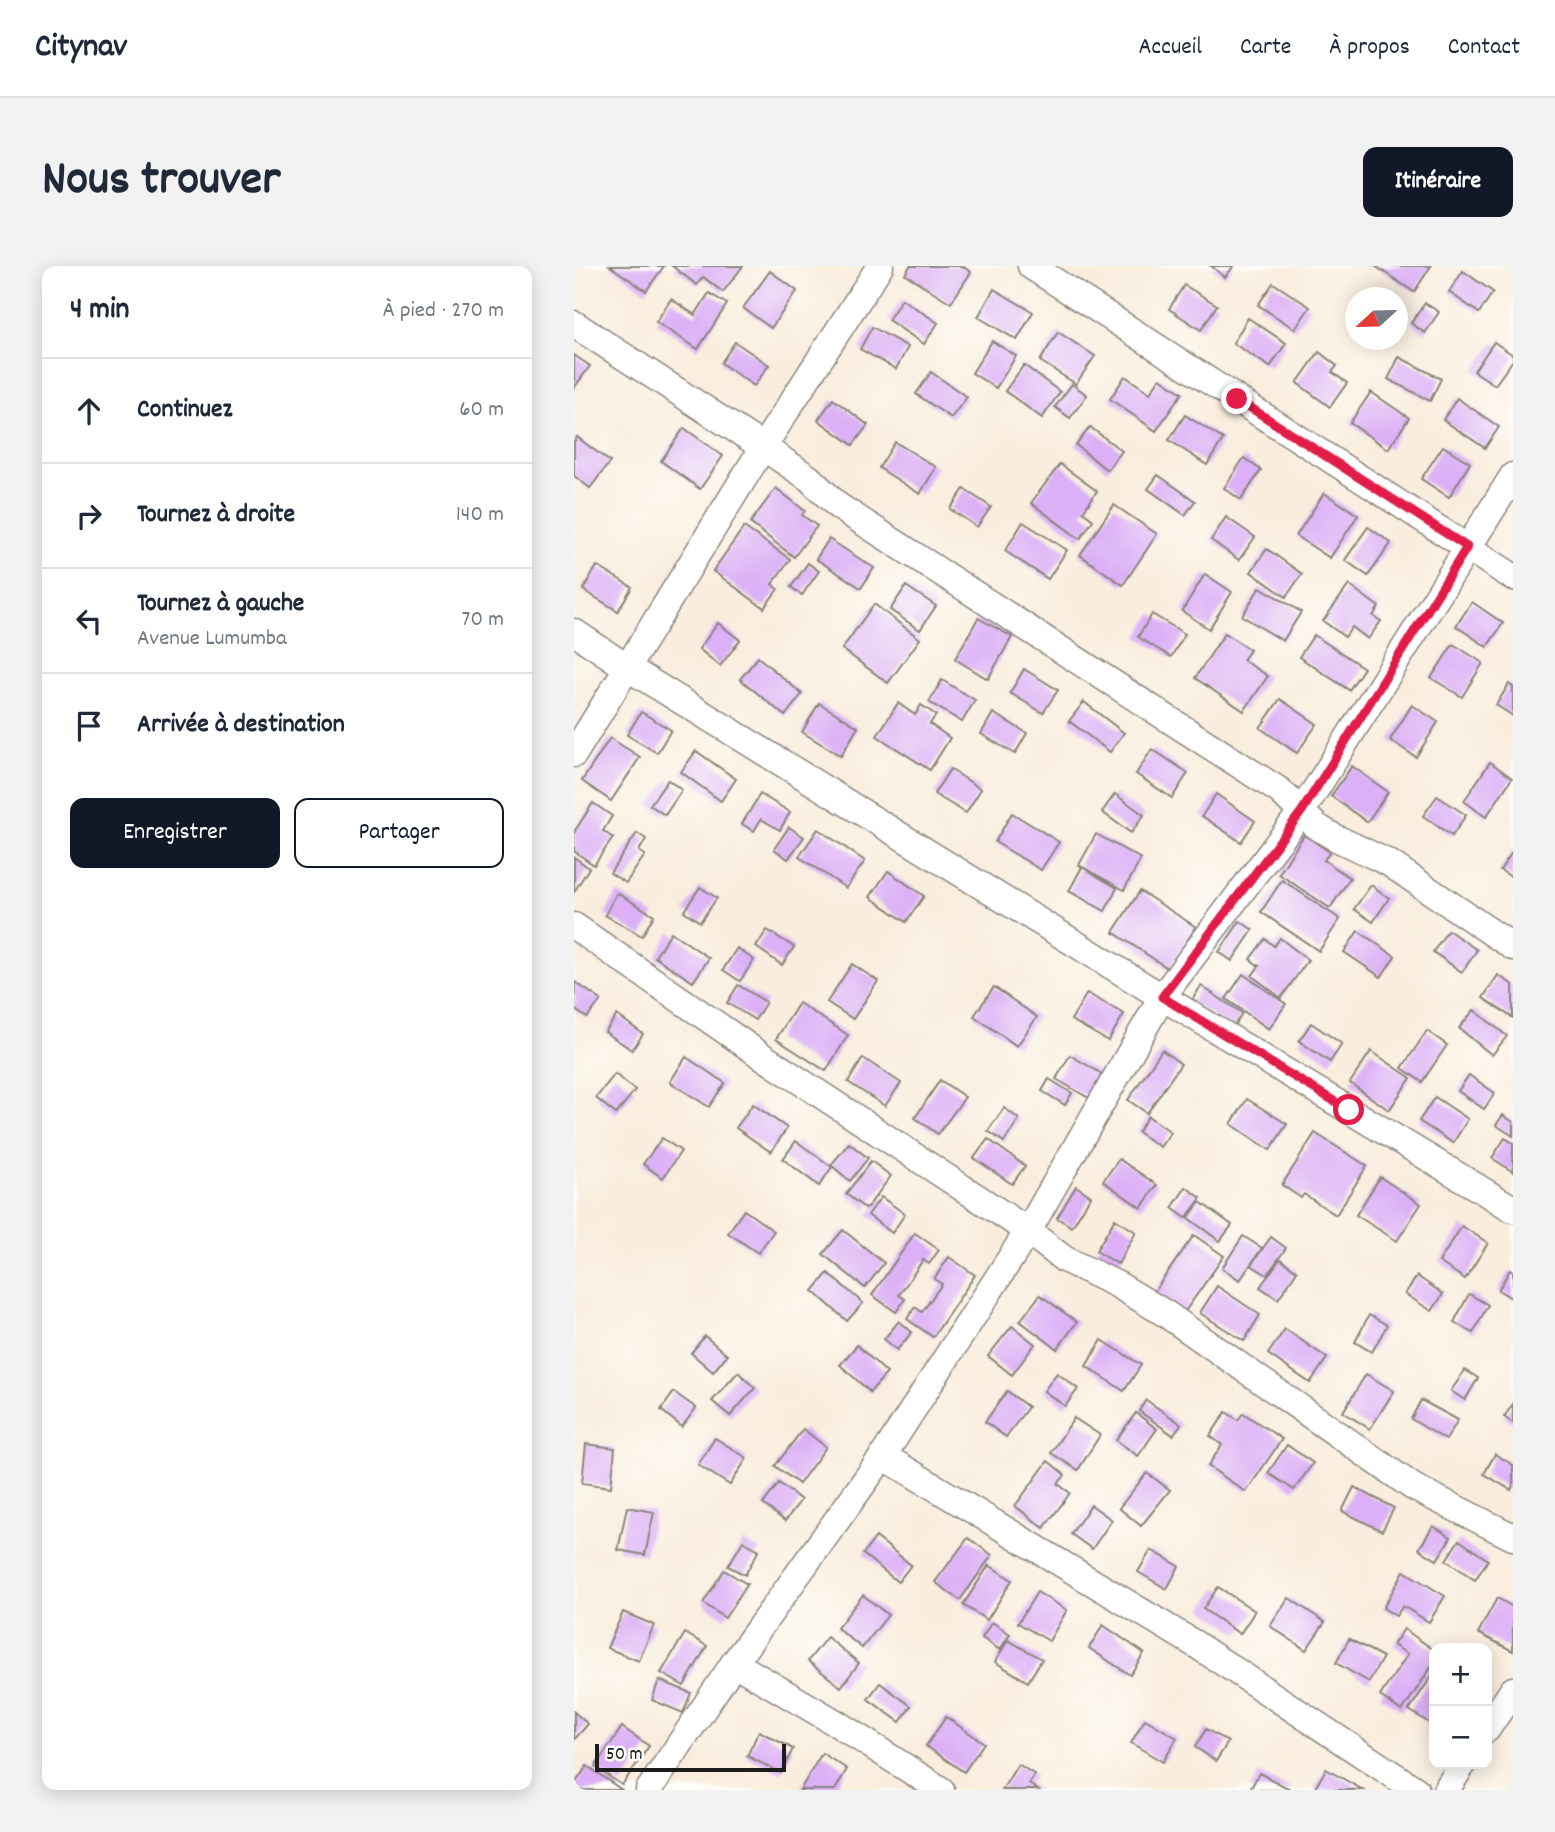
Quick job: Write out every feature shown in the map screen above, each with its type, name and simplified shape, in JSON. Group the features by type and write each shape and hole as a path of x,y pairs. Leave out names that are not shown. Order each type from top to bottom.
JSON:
{"street":[{"path":"574,754 764,447 880,266"},
{"path":"1031,266 1513,577"},
{"path":"574,324 809,478 838,506 1280,791 1316,826 1388,863 1513,947"},
{"path":"649,1790 734,1663 883,1456 1028,1231 1162,997 1302,811 1513,475"},
{"path":"574,632 628,668 1162,997 1513,1209"},
{"path":"574,926 759,1054 1028,1231 1064,1259 1166,1314 1413,1487 1513,1537"},
{"path":"883,1456 1195,1644 1416,1790"},
{"path":"734,1663 836,1723 941,1790"},
{"path":"1492,1722 1513,1690"},
{"path":"1446,1790 1460,1769"}],"building":[{"path":"610,266 664,266 646,291"},
{"path":"672,266 743,266 723,292 703,277 697,285"},
{"path":"910,266 962,266 971,272 951,303 905,274"},
{"path":"1211,266 1234,266 1225,277"},
{"path":"1375,266 1431,266 1414,292"},
{"path":"770,271 797,291 771,328 743,308"},
{"path":"1463,271 1493,292 1479,313 1449,292"},
{"path":"1273,283 1310,307 1295,329 1258,305"},
{"path":"1184,285 1217,305 1201,330 1169,309"},
{"path":"994,289 1033,312 1017,340 978,317"},
{"path":"709,293 727,304 698,349 656,322 671,299 695,315"},
{"path":"902,299 938,323 924,344 888,320"},
{"path":"1425,303 1439,312 1425,333 1411,323"},
{"path":"1248,318 1286,343 1270,367 1233,343"},
{"path":"872,327 908,347 896,369 860,349"},
{"path":"1058,332 1095,356 1076,384 1040,361"},
{"path":"992,341 1016,356 996,388 972,373"},
{"path":"735,342 769,365 754,386 721,363"},
{"path":"1494,342 1513,355 1513,360 1495,385 1474,371"},
{"path":"1319,352 1337,366 1332,372 1347,383 1330,407 1297,383"},
{"path":"574,355 590,366 574,388"},
{"path":"1399,357 1441,379 1430,401 1388,379"},
{"path":"1024,365 1060,392 1042,418 1005,391"},
{"path":"931,372 967,397 951,418 916,394"},
{"path":"1125,376 1150,393 1160,378 1182,393 1156,431 1110,399"},
{"path":"1072,384 1087,395 1070,418 1055,407"},
{"path":"1371,392 1409,418 1388,449 1350,423"},
{"path":"1457,398 1499,427 1485,448 1443,420"},
{"path":"833,399 868,425 853,445 818,420"},
{"path":"1185,415 1223,439 1207,465 1169,440"},
{"path":"1090,427 1122,451 1107,470 1076,445"},
{"path":"684,428 723,456 700,489 661,461"},
{"path":"577,437 610,462 590,488 574,476 574,442"},
{"path":"895,442 936,467 920,494 879,468"},
{"path":"1443,446 1470,463 1449,497 1421,479"},
{"path":"1244,458 1261,470 1241,500 1224,488"},
{"path":"1060,464 1097,491 1083,512 1093,520 1080,539 1031,503"},
{"path":"1158,475 1195,501 1185,515 1148,489"},
{"path":"776,488 805,511 802,515 817,526 794,557 750,523"},
{"path":"964,489 991,507 977,527 950,509"},
{"path":"1324,493 1358,515 1330,558 1296,536"},
{"path":"1114,505 1157,534 1123,585 1080,555"},
{"path":"1226,517 1255,537 1239,560 1211,540"},
{"path":"1023,522 1067,550 1048,579 1005,551"},
{"path":"744,527 790,559 772,584 778,589 764,608 713,571"},
{"path":"1368,527 1391,543 1368,576 1345,560"},
{"path":"829,539 874,568 861,588 816,559"},
{"path":"1267,549 1302,574 1286,597 1251,572"},
{"path":"808,563 819,571 802,595 791,587"},
{"path":"597,566 632,587 618,611 583,590"},
{"path":"1205,574 1232,592 1209,629 1182,611"},
{"path":"1349,585 1379,607 1373,616 1381,621 1368,639 1352,627 1345,637 1323,621"},
{"path":"906,586 936,606 920,630 890,610"},
{"path":"1260,587 1301,612 1283,641 1242,616"},
{"path":"1472,602 1503,623 1487,647 1456,626"},
{"path":"874,604 920,639 888,683 842,649"},
{"path":"1152,614 1185,634 1171,657 1138,637"},
{"path":"978,618 1012,637 988,679 955,659"},
{"path":"718,623 740,640 720,666 699,649"},
{"path":"1225,633 1250,650 1243,660 1268,676 1244,711 1195,678"},
{"path":"1314,635 1364,668 1349,690 1299,657"},
{"path":"1453,644 1483,663 1462,697 1431,678"},
{"path":"758,657 802,694 785,716 740,679"},
{"path":"1024,669 1058,690 1043,713 1010,693"},
{"path":"942,680 975,700 962,722 929,702"},
{"path":"1509,684 1513,687 1513,716 1496,705"},
{"path":"1280,699 1317,724 1297,753 1260,728"},
{"path":"1084,702 1124,733 1110,752 1069,721"},
{"path":"819,703 858,727 841,756 802,732"},
{"path":"898,703 915,715 921,705 936,715 930,724 950,738 930,770 877,736"},
{"path":"1412,705 1438,722 1416,757 1390,740"},
{"path":"641,712 671,730 657,753 627,735"},
{"path":"993,713 1027,733 1015,754 981,734"},
{"path":"610,738 640,757 611,801 582,781"},
{"path":"1152,749 1188,773 1172,798 1136,774"},
{"path":"696,751 736,779 721,801 681,772"},
{"path":"1490,762 1512,778 1486,817 1464,801"},
{"path":"1352,766 1388,792 1367,822 1331,796"},
{"path":"950,769 981,789 966,813 934,794"},
{"path":"668,780 682,790 665,815 650,805"},
{"path":"760,794 790,812 780,830 761,819 754,831 742,824"},
{"path":"1115,794 1144,815 1131,833 1102,812"},
{"path":"1216,794 1255,821 1241,842 1202,816"},
{"path":"1437,796 1466,815 1452,836 1423,816"},
{"path":"593,803 612,816 603,831 613,838 594,865 574,851 574,832"},
{"path":"1012,813 1059,842 1041,870 995,842"},
{"path":"789,827 804,837 788,859 774,849"},
{"path":"818,829 865,861 846,888 799,857"},
{"path":"637,833 646,839 639,851 645,855 626,883 610,873"},
{"path":"1096,834 1141,859 1124,890 1079,865"},
{"path":"1304,835 1330,852 1324,860 1350,878 1330,908 1279,874"},
{"path":"1513,851 1513,878 1500,870"},
{"path":"574,857 589,868 574,892"},
{"path":"1082,867 1117,888 1105,911 1069,891"},
{"path":"888,871 924,896 906,922 870,897"},
{"path":"1282,880 1340,919 1319,951 1261,912"},
{"path":"1371,885 1389,898 1373,922 1354,909"},
{"path":"700,887 717,898 700,922 684,911"},
{"path":"1140,891 1196,927 1169,969 1113,932"},
{"path":"617,893 654,915 642,936 605,915"},
{"path":"1240,921 1253,930 1232,961 1219,952"},
{"path":"767,930 794,947 782,965 756,947"},
{"path":"1448,930 1477,950 1462,972 1433,952"},
{"path":"1358,931 1395,956 1381,977 1344,952"},
{"path":"671,932 709,958 693,982 655,957"},
{"path":"1280,938 1308,960 1281,998 1252,976 1259,966 1250,959 1265,939 1274,946"},
{"path":"737,948 754,960 740,981 723,970"},
{"path":"852,964 878,981 853,1019 827,1002"},
{"path":"1243,974 1286,1004 1269,1029 1226,999"},
{"path":"1498,975 1513,985 1513,1018 1483,998"},
{"path":"575,982 601,1000 587,1018 574,1009"},
{"path":"738,985 766,1002 755,1020 727,1003"},
{"path":"1201,986 1242,1013 1232,1029 1191,1002"},
{"path":"994,987 1037,1017 1017,1046 974,1016"},
{"path":"1087,993 1124,1014 1108,1041 1071,1020"},
{"path":"799,1003 848,1035 826,1071 776,1039"},
{"path":"1474,1010 1507,1036 1492,1055 1459,1028"},
{"path":"617,1015 643,1034 632,1050 605,1032"},
{"path":"1311,1023 1342,1044 1330,1062 1299,1041"},
{"path":"1427,1031 1447,1045 1422,1082 1402,1068"},
{"path":"1162,1050 1181,1064 1147,1113 1128,1100"},
{"path":"1371,1051 1411,1078 1389,1110 1350,1083"},
{"path":"1070,1055 1102,1074 1089,1098 1056,1079"},
{"path":"686,1057 725,1083 709,1107 670,1082"},
{"path":"863,1058 901,1083 885,1106 848,1082"},
{"path":"615,1074 635,1090 616,1114 596,1098"},
{"path":"1469,1075 1495,1093 1484,1109 1458,1091"},
{"path":"1049,1079 1072,1093 1065,1105 1042,1091"},
{"path":"940,1080 965,1097 938,1134 915,1118"},
{"path":"1435,1097 1468,1119 1453,1143 1419,1121"},
{"path":"1247,1099 1287,1124 1270,1150 1231,1124"},
{"path":"753,1104 787,1128 771,1152 736,1128"},
{"path":"1004,1108 1019,1119 1004,1142 988,1131"},
{"path":"1503,1115 1513,1122 1513,1136 1496,1125"},
{"path":"1148,1116 1171,1132 1160,1147 1138,1132"},
{"path":"1315,1133 1367,1166 1336,1215 1304,1194 1301,1198 1282,1185"},
{"path":"662,1138 681,1151 663,1178 643,1164"},
{"path":"1505,1138 1513,1143 1513,1172 1492,1158"},
{"path":"988,1139 1025,1166 1012,1184 974,1158"},
{"path":"796,1141 832,1167 819,1186 783,1159"},
{"path":"849,1143 868,1158 850,1181 831,1165"},
{"path":"1119,1159 1157,1185 1141,1208 1103,1181"},
{"path":"871,1161 891,1176 866,1209 846,1194"},
{"path":"1380,1177 1421,1204 1397,1241 1356,1215"},
{"path":"1076,1186 1091,1196 1072,1227 1057,1218"},
{"path":"1186,1187 1201,1198 1186,1218 1172,1208"},
{"path":"881,1197 905,1214 892,1233 868,1215"},
{"path":"1200,1202 1232,1225 1220,1241 1188,1218"},
{"path":"744,1210 774,1231 758,1253 728,1233"},
{"path":"1115,1219 1136,1232 1118,1264 1096,1251"},
{"path":"1462,1226 1488,1243 1465,1279 1439,1262"},
{"path":"843,1230 884,1263 865,1288 823,1254"},
{"path":"915,1233 939,1250 929,1264 923,1260 899,1295 905,1299 896,1312 872,1295"},
{"path":"1194,1235 1224,1256 1181,1317 1151,1296"},
{"path":"1243,1236 1262,1248 1240,1280 1222,1268"},
{"path":"1271,1237 1286,1248 1267,1275 1251,1265"},
{"path":"949,1257 975,1275 933,1337 907,1319 915,1307 922,1312 942,1284 934,1279"},
{"path":"1280,1259 1297,1271 1278,1299 1260,1287"},
{"path":"1510,1270 1513,1272 1513,1299 1498,1290"},
{"path":"828,1273 863,1303 847,1321 813,1291"},
{"path":"1417,1276 1443,1294 1432,1311 1405,1294"},
{"path":"1217,1286 1260,1315 1244,1341 1200,1313"},
{"path":"1469,1294 1488,1305 1473,1333 1454,1322"},
{"path":"1040,1295 1077,1322 1057,1349 1020,1321"},
{"path":"1369,1315 1387,1325 1372,1352 1355,1342"},
{"path":"899,1321 912,1332 897,1350 884,1339"},
{"path":"1012,1326 1035,1344 1012,1375 988,1356"},
{"path":"1285,1329 1327,1358 1310,1383 1268,1354"},
{"path":"705,1336 727,1355 713,1372 691,1353"},
{"path":"1102,1340 1141,1365 1124,1391 1086,1366"},
{"path":"857,1345 887,1373 870,1392 840,1365"},
{"path":"1465,1370 1478,1378 1465,1400 1451,1391"},
{"path":"738,1372 755,1388 730,1416 712,1401"},
{"path":"1057,1373 1078,1389 1065,1406 1044,1391"},
{"path":"1366,1374 1394,1391 1370,1429 1343,1412"},
{"path":"1007,1391 1028,1407 1006,1437 985,1422"},
{"path":"674,1392 696,1408 682,1427 661,1410"},
{"path":"1146,1400 1181,1424 1173,1435 1139,1411"},
{"path":"1421,1400 1458,1420 1446,1440 1411,1419"},
{"path":"1513,1404 1513,1423 1504,1417"},
{"path":"1226,1412 1238,1420 1243,1413 1282,1439 1246,1492 1208,1466 1222,1445 1210,1436"},
{"path":"1136,1413 1157,1429 1138,1456 1116,1440"},
{"path":"1074,1418 1100,1435 1078,1470 1051,1453"},
{"path":"803,1429 826,1447 799,1484 775,1466"},
{"path":"715,1438 747,1458 730,1485 698,1465"},
{"path":"586,1444 615,1448 611,1487 582,1483"},
{"path":"1287,1445 1313,1463 1294,1490 1268,1473"},
{"path":"1495,1454 1513,1465 1511,1490 1484,1474"},
{"path":"1048,1461 1065,1475 1058,1484 1070,1493 1044,1528 1015,1506"},
{"path":"1147,1473 1170,1490 1141,1526 1119,1508"},
{"path":"779,1483 801,1500 785,1521 763,1504"},
{"path":"1354,1487 1394,1508 1382,1531 1342,1511"},
{"path":"1091,1505 1112,1520 1092,1549 1071,1534"},
{"path":"627,1507 654,1512 645,1555 618,1550"},
{"path":"1433,1526 1451,1537 1437,1560 1419,1549"},
{"path":"876,1537 911,1565 898,1582 863,1554"},
{"path":"968,1538 992,1555 960,1600 935,1582"},
{"path":"1459,1540 1488,1560 1475,1580 1446,1560"},
{"path":"743,1541 759,1550 745,1575 728,1566"},
{"path":"1151,1550 1179,1566 1167,1589 1138,1572"},
{"path":"989,1565 1012,1580 987,1620 963,1605"},
{"path":"724,1570 747,1584 725,1618 703,1603"},
{"path":"1404,1571 1445,1596 1429,1622 1403,1606 1396,1616 1383,1608"},
{"path":"1218,1587 1255,1611 1240,1634 1203,1609"},
{"path":"1037,1592 1067,1610 1049,1641 1018,1623"},
{"path":"863,1595 888,1615 862,1648 837,1628"},
{"path":"1289,1598 1325,1622 1306,1650 1270,1626"},
{"path":"1497,1598 1513,1607 1513,1651 1478,1633"},
{"path":"623,1612 654,1625 639,1661 607,1648"},
{"path":"992,1622 1010,1634 1000,1650 982,1638"},
{"path":"1103,1625 1144,1653 1130,1675 1089,1648"},
{"path":"1404,1629 1429,1646 1429,1670 1402,1711 1380,1696 1408,1654 1393,1645"},
{"path":"685,1633 707,1646 684,1686 661,1673"},
{"path":"827,1637 859,1663 841,1687 808,1661"},
{"path":"1349,1639 1383,1657 1369,1682 1336,1663"},
{"path":"1008,1640 1042,1659 1028,1682 995,1662"},
{"path":"659,1680 691,1693 683,1713 652,1700"},
{"path":"1429,1680 1429,1723 1409,1710"},
{"path":"880,1683 911,1706 900,1722 868,1699"},
{"path":"574,1712 588,1724 574,1740"},
{"path":"946,1717 984,1743 964,1772 926,1746"},
{"path":"1145,1719 1177,1738 1163,1762 1131,1743"},
{"path":"622,1727 649,1746 622,1785 595,1767"},
{"path":"1206,1729 1228,1742 1216,1761 1195,1747"},
{"path":"759,1731 793,1749 781,1773 747,1756"},
{"path":"822,1753 847,1769 835,1790 800,1790"},
{"path":"1018,1764 1035,1775 1029,1784 1038,1790 1002,1790"},
{"path":"587,1766 622,1790 574,1790 574,1785"},
{"path":"1326,1769 1363,1790 1314,1790"},
{"path":"1259,1773 1292,1790 1250,1790"}],"route":[{"path":"1237,399 1467,547 1302,811 1162,997 1349,1110"}]}
